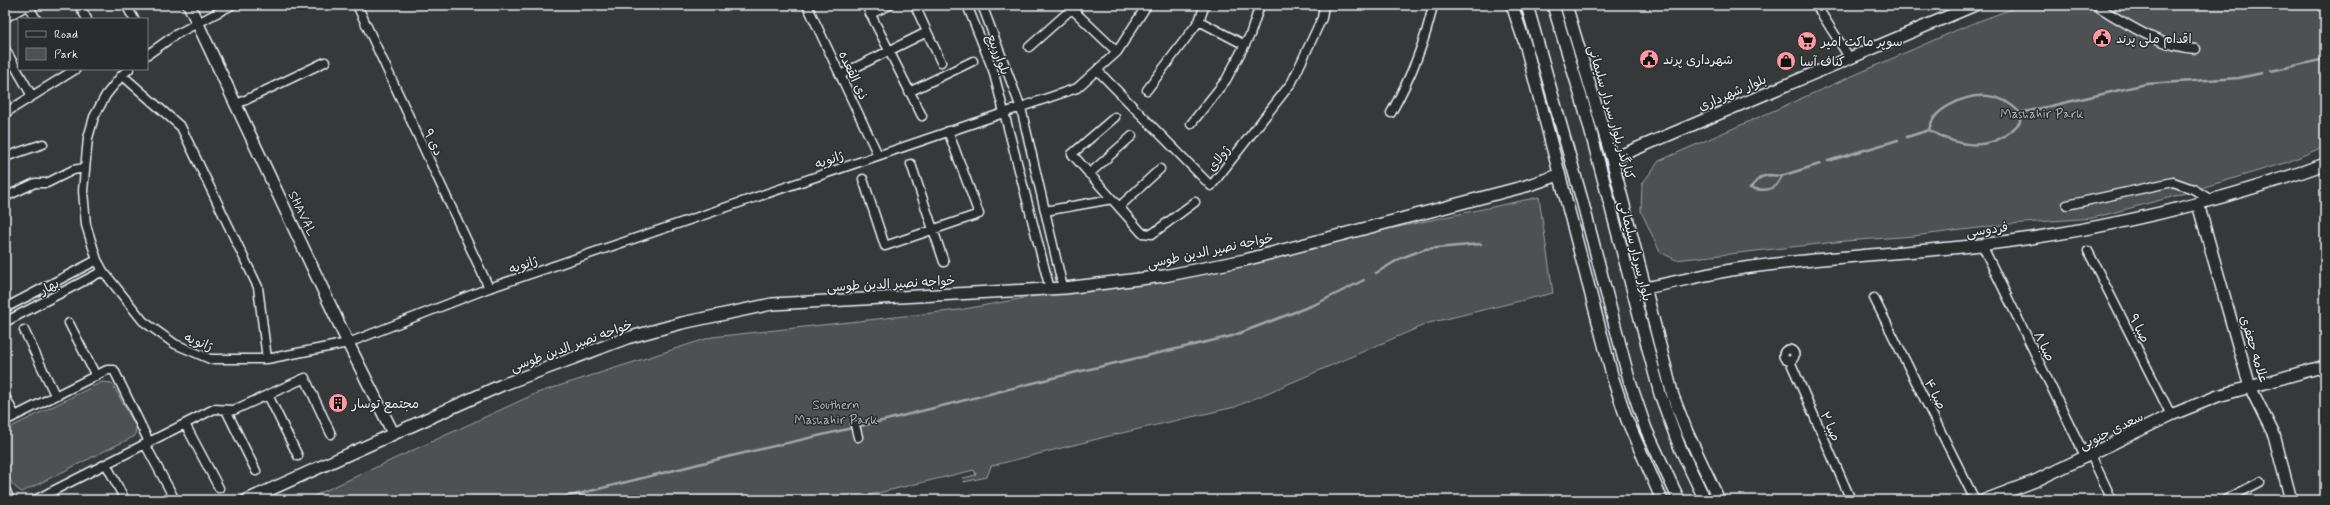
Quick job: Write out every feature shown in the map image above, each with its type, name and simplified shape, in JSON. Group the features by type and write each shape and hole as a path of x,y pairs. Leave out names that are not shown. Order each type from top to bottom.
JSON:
{"street":[{"path":"5,8 11,5"},
{"path":"5,18 28,5 35,18"},
{"path":"80,5 86,18"},
{"path":"126,5 133,18"},
{"name":"SHAVAL","path":"189,5 348,344 393,433"},
{"path":"148,54 175,35 232,5"},
{"name":"۹ دی","path":"357,5 489,288"},
{"name":"ذی القعده","path":"807,5 878,155"},
{"path":"866,5 888,52 922,116"},
{"path":"870,14 890,5"},
{"name":"بلوارربیع","path":"966,5 993,70 1050,289"},
{"name":"بلوارربیع","path":"982,5 1021,108 1063,288"},
{"name":"ژانویه","path":"128,70 122,75 94,117 88,138 83,191 86,225 97,260 103,271 143,321 175,344 210,359 267,360 348,344 489,288 1077,88 1117,52 1147,5"},
{"path":"1147,90 1199,21 1205,5"},
{"path":"1191,124 1226,80 1245,45 1260,5"},
{"name":"ژولای","path":"1097,70 1211,186 1292,82 1322,18 1324,5"},
{"path":"1391,113 1407,85 1421,48 1433,5"},
{"path":"1512,5 1526,47 1613,379 1632,434 1662,500"},
{"name":"بلوار سردار سلیمانی","path":"1553,5 1585,110 1660,394 1680,448 1705,500"},
{"name":"کنارگذر بلوار سردار سلیمانی","path":"1566,5 1612,159 1673,396 1687,432 1718,500"},
{"path":"1816,5 1849,57"},
{"name":"بلوار شهرداری","path":"1612,159 1849,57 1975,5"},
{"path":"2095,5 2143,34 2185,48 2196,49"},
{"path":"1526,47 1527,7"},
{"path":"1527,7 1582,200 1629,380 1646,429 1679,500"},
{"path":"1029,47 1075,8 1117,52"},
{"path":"917,10 941,62"},
{"path":"1199,21 1245,45"},
{"path":"840,75 927,32"},
{"path":"5,49 32,96"},
{"path":"909,92 973,61"},
{"path":"235,105 325,62"},
{"path":"5,113 66,72"},
{"path":"122,75 181,127 258,287 267,360"},
{"path":"1115,117 1072,154 1142,233 1152,234 1195,202"},
{"path":"863,179 884,246 979,214 948,131"},
{"path":"1090,174 1132,136"},
{"path":"5,157 44,144"},
{"path":"911,164 944,262"},
{"name":"فردوسی","path":"1645,288 1737,269 1982,245 2125,221 2198,204 2287,178 2325,164"},
{"path":"5,197 35,183 47,183 73,170 85,168"},
{"path":"1119,207 1160,169"},
{"name":"خواجه نصیر الدین طوسی","path":"247,500 393,433 517,380 627,338 682,323 772,304 1050,289 1164,276 1245,260 1526,186 1560,175"},
{"path":"2067,205 2173,182 2193,189 2211,200"},
{"path":"1045,211 1112,199"},
{"name":"علامه جعفری","path":"2198,204 2250,387 2274,435 2291,500"},
{"path":"1612,209 1632,233"},
{"name":"صبا ۸","path":"1982,245 2112,500"},
{"name":"صبا ۹","path":"2088,251 2172,416"},
{"name":"بهار","path":"5,308 97,260"},
{"name":"بهار","path":"5,322 103,271"},
{"name":"صبا ۴","path":"1874,298 1975,500"},
{"path":"68,323 96,376"},
{"path":"24,330 56,395"},
{"name":"صبا ۲","path":"1790,361 1851,500"},
{"name":"سعدی جنوبی","path":"1985,500 2035,481 2172,416 2218,396 2325,366"},
{"path":"5,421 107,370 114,370 175,500"},
{"path":"35,500 52,496 106,464 214,409 234,410 305,378 331,434"},
{"path":"268,395 298,456"},
{"path":"5,396 15,416"},
{"path":"226,410 256,471"},
{"path":"185,424 219,488"},
{"path":"855,425 858,437"},
{"path":"106,464 124,500"},
{"path":"2225,500 2260,482"}],"green space":[{"name":"Mashahir Park","path":"2022,5 2325,5 2325,146 2288,162 2168,198 2093,218 2010,224 1914,236 1845,241 1676,260 1660,252 1641,211 1642,184 1659,161 1966,26"},
{"name":"Southern Mashahir Park","path":"1539,197 1553,293 1429,323 1235,407 1113,435 991,466 987,477 964,482 963,478 976,475 974,470 849,500 305,500 537,393 712,337 959,310 1314,245"},
{"path":"102,382 112,383 136,427 135,436 22,492 15,487 10,480 5,465 5,430"}],"waterway":[{"path":"2271,71 2325,59"},
{"path":"1907,137 1929,130 1953,141 1965,144 1989,143 2000,139 2010,132 2020,122 2020,113 2146,84 2239,78 2262,73"},
{"path":"1929,130 1932,121 1939,112 1959,100 1968,97 1987,96 1996,98 2013,106 2020,113"},
{"path":"1828,161 1898,140"},
{"path":"1750,188 1761,177 1769,175 1781,176 1820,164"},
{"path":"1750,188 1760,190 1773,188 1781,176"},
{"path":"1376,273 1401,258 1425,249 1481,244"},
{"path":"554,500 727,457 878,422 1077,372 1232,336 1316,304 1364,280"}],"place":[{"name":"اقدام ملی پرند","path":"2102,38"},
{"name":"سوپر ماکت امیر","path":"1807,41"},
{"name":"شهرداری پرند","path":"1649,59"},
{"name":"کناف آسا","path":"1786,61"},
{"name":"مجتمع توسار","path":"338,403"}]}
